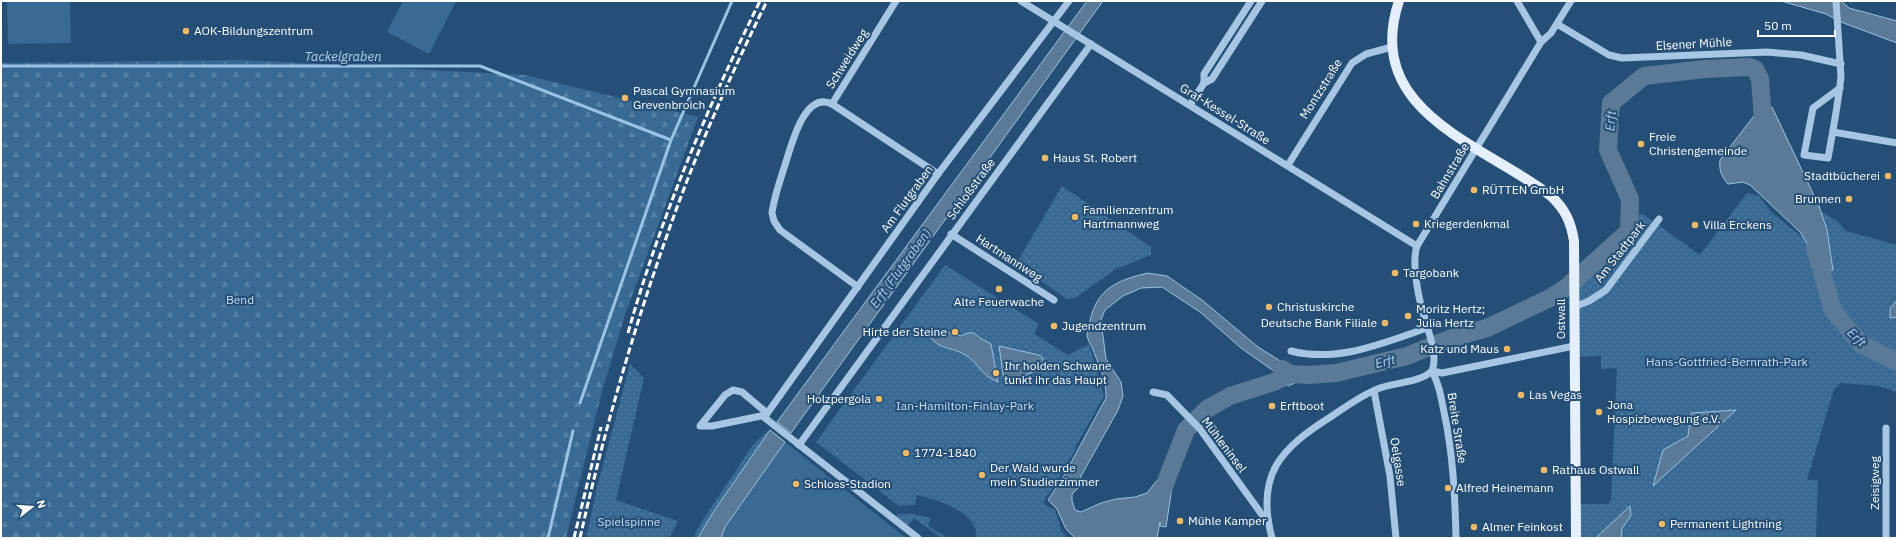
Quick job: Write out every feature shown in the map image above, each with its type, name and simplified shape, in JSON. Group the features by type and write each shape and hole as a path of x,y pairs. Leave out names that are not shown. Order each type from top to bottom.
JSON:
{"main road":[{"path":"1399,1 1393,27 1392,47 1399,76 1415,102 1438,123 1476,148"},
{"name":"Ostwall","path":"1476,148 1546,192 1560,204 1572,227 1574,241 1576,538"}],"street":[{"name":"Schweidweg","path":"858,287 780,230 772,215 773,205 799,125 812,106 822,102 832,104 896,1"},
{"name":"Graf-Kessel-Straße","path":"1021,1 1417,246"},
{"name":"Am Flutgraben","path":"766,414 938,174 1069,1"},
{"path":"1190,105 1204,82 1204,74 1251,1"},
{"path":"1204,82 1212,79 1262,1"},
{"path":"1517,1 1541,42"},
{"name":"Bahnstraße","path":"1432,371 1434,357 1422,308 1415,263 1417,246 1541,42 1551,33 1571,1"},
{"path":"1836,1 1841,64 1840,88 1828,158 1804,155 1813,108 1840,88"},
{"name":"Elsener Mühle","path":"1557,24 1609,55 1622,58 1766,52 1792,54 1841,64"},
{"name":"Schloßstraße","path":"799,445 951,234 1091,44"},
{"name":"Montzstraße","path":"1288,165 1352,63 1366,54 1392,47"},
{"path":"832,104 938,174"},
{"path":"1833,132 1897,143"},
{"name":"Am Stadtpark","path":"1574,307 1600,295 1611,285 1659,219"},
{"name":"Hartmannweg","path":"951,234 1054,300"},
{"path":"1291,351 1314,355 1354,351 1428,331"},
{"path":"1272,538 1268,523 1267,501 1270,481 1275,466 1284,454 1307,432 1374,391 1419,378 1432,371 1442,373 1499,360 1574,346"},
{"name":"Breite Straße","path":"1432,371 1438,381 1448,433 1454,483 1456,538"},
{"path":"766,414 712,426 700,426 725,395 734,390 742,392 766,414 765,418 774,426 918,538"},
{"name":"Oelgasse","path":"1374,391 1390,476 1396,538"},
{"name":"Mühleninsel","path":"1152,392 1167,395 1200,429 1268,523"},
{"name":"Zeisigweg","path":"1886,428 1886,538"}],"green space":[{"path":"7,1 70,1 71,43 8,44"},
{"path":"403,1 456,1 429,54 387,32"},
{"name":"Bend","path":"244,60 525,75 698,117 625,315 602,391 566,538 1,538 1,63"},
{"name":"Familienzentrum Hartmannweg","path":"1062,186 1151,247 1151,255 1116,269 1075,298 1067,299 1016,264"},
{"name":"Hans-Gottfried-Bernrath-Park","path":"1747,193 1759,196 1772,213 1806,240 1823,212 1837,221 1846,231 1897,245 1897,392 1878,386 1841,383 1834,389 1807,480 1818,480 1816,538 1580,538 1579,504 1608,504 1611,499 1617,368 1601,369 1601,356 1578,357 1577,277 1629,232 1629,216 1643,214 1700,255"},
{"name":"Ian-Hamilton-Finlay-Park","path":"945,265 1039,324 1034,334 1068,355 1089,344 1104,396 1054,487 1046,497 1044,504 1055,510 1062,532 1068,538 976,538 976,530 970,520 956,509 932,499 917,495 915,505 899,506 816,442"},
{"name":"Spielspinne","path":"630,364 644,378 616,500 678,521 669,538 586,538 598,483"},
{"path":"770,430 712,514 698,538 693,538 749,450 764,434"},
{"name":"Schloss-Stadion","path":"785,442 906,538 721,538 725,527"},
{"path":"898,514 913,514 931,518 928,526 948,538 941,538 914,518 908,526 896,517"}],"water":[{"name":"Erft (Flutgraben)","path":"1087,1 1103,1 791,433 777,422"},
{"path":"1781,1 1841,1 1849,8 1897,21 1897,43 1841,22 1826,14"},
{"path":"1772,107 1819,206 1827,230 1833,270 1814,273 1808,245 1800,232 1750,185 1743,182 1728,184 1721,173 1720,160 1757,112"},
{"path":"1148,273 1167,276 1202,300 1258,347 1288,366 1304,368 1306,378 1288,386 1278,374 1241,348 1200,312 1162,287 1141,288 1123,296 1105,310 1101,320 1106,359 1121,382 1123,396 1118,410 1081,476 1080,486 1072,494 1072,501 1075,510 1081,512 1101,503 1116,499 1135,497 1147,493 1162,474 1168,474 1173,481 1166,527 1160,526 1160,522 1157,538 1075,538 1066,529 1057,509 1048,500 1062,479 1106,398 1104,378 1087,336 1093,310 1098,301 1110,287 1127,279"},
{"path":"1897,300 1897,317 1890,318 1890,309"},
{"path":"934,329 961,336 968,333 974,333 991,344 998,382 983,373 969,357 934,342 929,332"},
{"path":"999,346 1039,355 1043,358 1044,366 1017,380 1004,381"},
{"path":"1736,410 1653,486 1663,450 1688,436 1691,413"},
{"path":"770,430 785,442 725,527 721,538 698,538 712,514"},
{"path":"1630,506 1631,515 1622,529 1621,538 1596,538"}],"waterway":[{"path":"580,403 671,140 732,1"},
{"name":"Tackelgraben","path":"1,66 480,66 671,140"},
{"name":"Erft","path":"1282,369 1290,374 1309,375 1336,373 1407,356 1449,339 1487,328 1550,298 1567,287 1629,231 1630,199 1608,150 1611,103 1644,76 1705,69 1750,67 1755,69 1760,79 1764,134"},
{"name":"Erft","path":"1815,248 1833,311 1861,344 1897,362"},
{"name":"Erft","path":"1157,497 1163,489 1186,430 1207,409 1230,396 1274,382 1290,374"},
{"path":"548,538 573,431"}],"railway":[{"path":"628,333 655,248 686,164 740,41 760,1"},
{"path":"580,538 599,458 632,340 657,263 681,196 704,139 767,1"},
{"path":"574,538 601,427"}],"place":[{"name":"AOK-Bildungszentrum","path":"186,31"},
{"name":"Pascal Gymnasium Grevenbroich","path":"625,98"},
{"name":"Freie Christengemeinde","path":"1641,144"},
{"name":"Haus St. Robert","path":"1045,158"},
{"name":"Stadtbücherei","path":"1888,176"},
{"name":"RÜTTEN GmbH","path":"1474,190"},
{"name":"Brunnen","path":"1849,199"},
{"name":"Familienzentrum Hartmannweg","path":"1075,217"},
{"name":"Kriegerdenkmal","path":"1416,224"},
{"name":"Villa Erckens","path":"1695,225"},
{"name":"Targobank","path":"1395,273"},
{"name":"Alte Feuerwache","path":"999,289"},
{"name":"Christuskirche","path":"1269,307"},
{"name":"Moritz Hertz; Julia Hertz","path":"1408,316"},
{"name":"Deutsche Bank Filiale","path":"1385,323"},
{"name":"Jugendzentrum","path":"1054,326"},
{"name":"Hirte der Steine","path":"955,332"},
{"name":"Katz und Maus","path":"1507,349"},
{"name":"Ihr holden Schwane tunkt ihr das Haupt","path":"996,373"},
{"name":"Las Vegas","path":"1521,395"},
{"name":"Holzpergola","path":"879,399"},
{"name":"Erftboot","path":"1272,406"},
{"name":"Jona Hospizbewegung e.V.","path":"1599,412"},
{"name":"1774-1840","path":"906,453"},
{"name":"Rathaus Ostwall","path":"1544,470"},
{"name":"Der Wald wurde mein Studierzimmer","path":"982,475"},
{"name":"Schloss-Stadion","path":"796,484"},
{"name":"Alfred Heinemann","path":"1448,488"},
{"name":"Mühle Kamper","path":"1180,521"},
{"name":"Permanent Lightning","path":"1662,524"},
{"name":"Almer Feinkost","path":"1474,527"}]}
